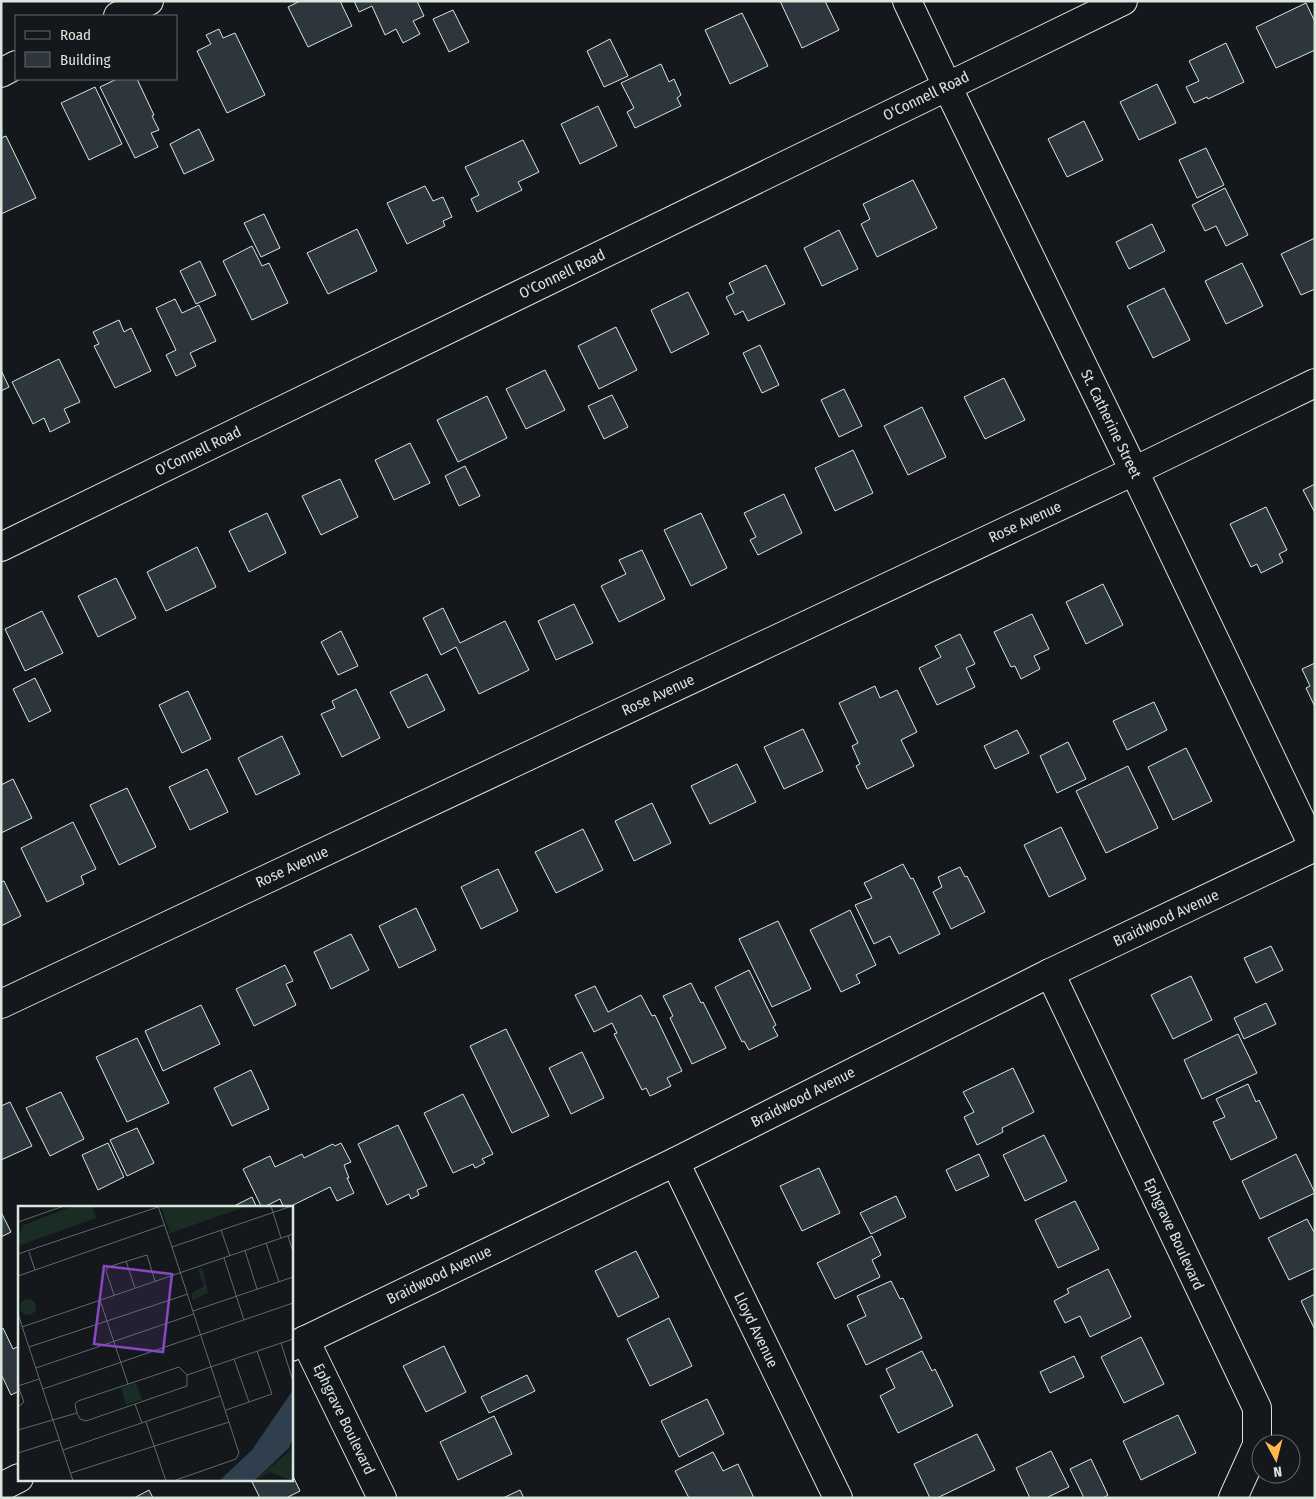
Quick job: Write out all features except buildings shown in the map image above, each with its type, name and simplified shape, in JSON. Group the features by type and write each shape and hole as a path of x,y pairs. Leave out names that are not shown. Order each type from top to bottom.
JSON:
{"street":[{"path":"120,15 149,1"},
{"name":"St. Catherine Street","path":"907,1 946,86 1134,470 1314,848"},
{"name":"O'Connell Road","path":"1,547 1123,1"},
{"path":"1,73 15,66"},
{"name":"Rose Avenue","path":"1,1004 1315,383"},
{"name":"Braidwood Avenue","path":"298,1343 675,1162 1050,973 1314,848"},
{"name":"Ephgrave Boulevard","path":"1050,973 1257,1408 1257,1445 1233,1498"},
{"name":"Lloyd Avenue","path":"675,1162 838,1498"},
{"name":"Ephgrave Boulevard","path":"298,1343 382,1498"},
{"path":"1,1486 18,1478"}]}
